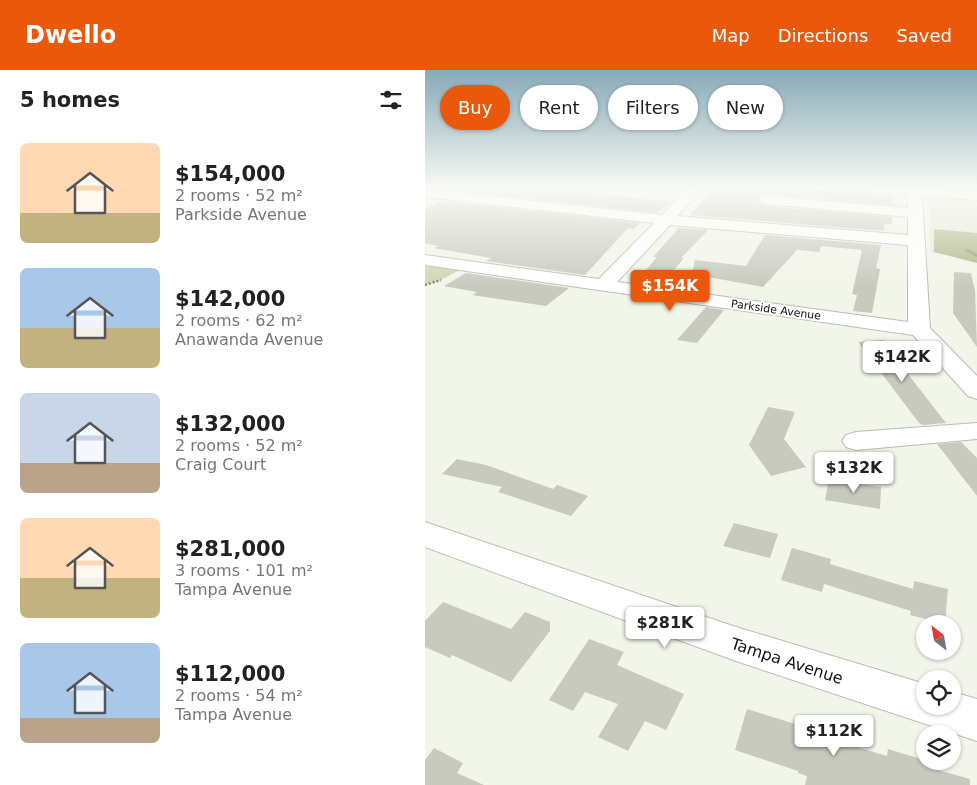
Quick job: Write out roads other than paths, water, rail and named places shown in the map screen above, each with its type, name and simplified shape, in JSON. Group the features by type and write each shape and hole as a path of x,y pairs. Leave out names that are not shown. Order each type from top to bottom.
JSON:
{"street":[{"path":"604,285 665,221"},
{"path":"683,221 915,241"},
{"path":"752,227 755,221"},
{"path":"915,221 919,328 977,391"},
{"name":"Parkside Avenue","path":"425,260 893,327 919,328"},
{"path":"856,441 977,431"},
{"name":"Tampa Avenue","path":"425,534 652,616 836,678 916,701"},
{"path":"961,715 977,720"}],"waterway":[{"path":"967,250 977,256"}]}
